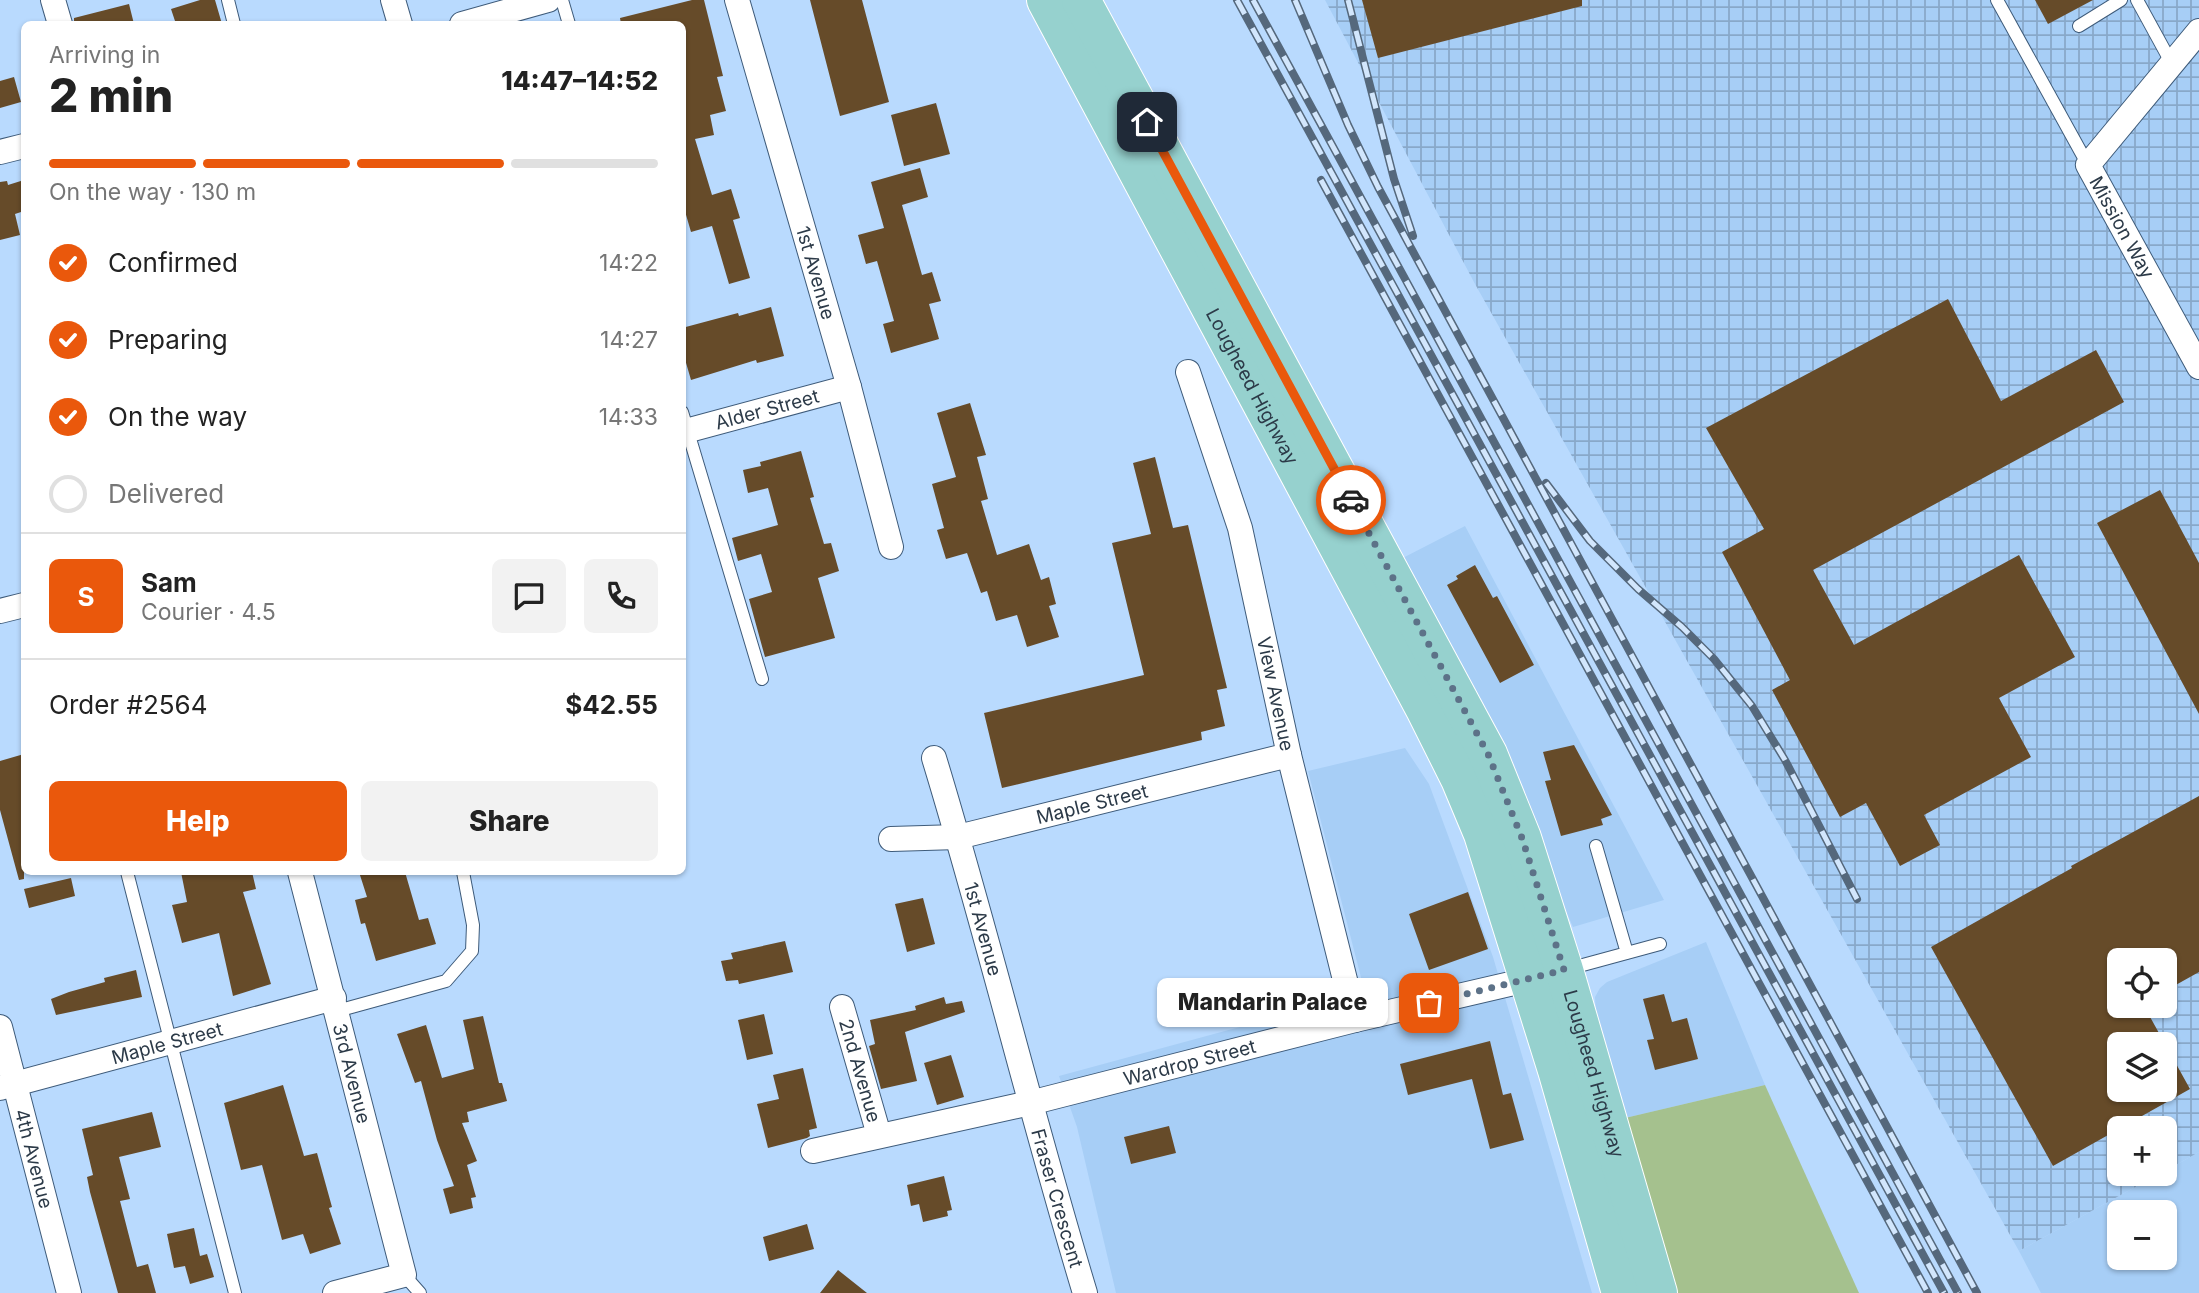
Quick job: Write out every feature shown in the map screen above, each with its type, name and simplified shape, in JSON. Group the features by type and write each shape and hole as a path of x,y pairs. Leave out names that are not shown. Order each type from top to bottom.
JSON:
{"main road":[{"name":"Lougheed Highway","path":"1046,0 1437,732 1483,834 1557,1070 1621,1293"},
{"name":"Lougheed Highway","path":"1081,0 1488,754 1522,838 1564,970 1658,1293"}],"street":[{"path":"53,0 59,21"},
{"path":"393,0 399,21"},
{"path":"473,21 548,0"},
{"name":"1st Avenue","path":"737,0 849,387 891,547"},
{"name":"Mission Way","path":"2199,31 2088,165 2199,367"},
{"path":"0,152 21,147"},
{"name":"View Avenue","path":"1188,372 1240,528 1289,755 1355,1020"},
{"name":"Alder Street","path":"686,425 849,387"},
{"path":"0,611 21,606"},
{"name":"Maple Street","path":"891,839 958,836 1289,755"},
{"name":"1st Avenue","path":"934,758 958,836 1030,1103"},
{"name":"3rd Avenue","path":"301,875 412,1284"},
{"name":"Wardrop Street","path":"813,1151 1030,1103 1564,970"},
{"name":"Maple Street","path":"7,1086 170,1041 335,1004"},
{"name":"2nd Avenue","path":"842,1007 879,1135"},
{"name":"4th Avenue","path":"0,1027 7,1086 69,1293"},
{"name":"Fraser Crescent","path":"1030,1103 1085,1293"},
{"path":"335,1293 412,1284"}],"lane":[{"path":"228,0 233,21"},
{"path":"562,0 568,21"},
{"path":"1997,0 2088,165"},
{"path":"2079,26 2121,0"},
{"path":"2137,0 2172,64"},
{"path":"686,432 762,679"},
{"path":"1597,846 1627,953"},
{"path":"128,875 235,1293"},
{"path":"335,1004 446,981 472,951 473,925 464,875"},
{"path":"1564,970 1660,944"}],"shaded area":[{"path":"1325,0 2199,0 2199,1152 2177,1164 2177,1116 2107,1116 2107,1186 2137,1186 2107,1200 2107,1203 2019,1251 1475,284"},
{"path":"1465,526 1664,900 1573,927 1496,756 1393,563"},
{"path":"1405,748 1429,784 1493,957 1592,1293 1116,1293 1077,1127 1059,1076 1365,993 1308,771"},
{"path":"1706,942 1765,1085 1625,1118 1596,1014 1595,997 1607,982"},
{"path":"2199,1152 2199,1293 2041,1293 2019,1251 2107,1203 2107,1270 2177,1270 2177,1200 2112,1200 2137,1186 2177,1186 2177,1164"}],"green space":[{"path":"1765,1085 1859,1293 1678,1293 1625,1118"}],"building":[{"path":"200,0 215,0 221,21 175,21 171,9"},
{"path":"692,0 704,0 723,76 717,77 726,111 710,115 714,135 695,139 712,195 731,189 740,218 733,220 750,278 729,284 712,226 691,232 686,215 686,21 620,21 620,18"},
{"path":"810,0 862,0 889,102 840,116"},
{"path":"1362,0 1582,0 1582,6 1378,58"},
{"path":"2035,0 2093,0 2048,24"},
{"path":"129,4 133,21 74,21 74,18"},
{"path":"14,77 21,102 0,108 0,81"},
{"path":"936,103 950,154 904,166 891,115"},
{"path":"920,168 928,197 902,205 922,275 932,272 941,301 929,304 939,339 891,353 883,324 894,321 877,261 866,264 858,235 884,228 871,182"},
{"path":"7,181 8,185 21,181 21,212 15,214 20,235 0,240 0,182"},
{"path":"1948,299 2001,401 2096,350 2124,402 1813,570 1854,645 2019,555 2075,657 1999,698 2031,757 1924,815 1940,845 1900,866 1866,803 1840,817 1772,690 1790,680 1722,552 1764,529 1706,428"},
{"path":"771,307 784,356 757,363 756,360 691,380 686,363 686,327 738,313 739,316"},
{"path":"970,403 986,455 977,457 988,499 981,501 997,555 1029,544 1041,580 1049,577 1056,604 1049,606 1059,637 1027,647 1017,615 996,621 987,591 981,593 967,553 946,559 937,530 944,528 932,484 956,477 937,413"},
{"path":"801,451 814,497 810,498 824,544 831,543 839,571 818,578 835,638 765,657 749,599 772,592 761,554 738,561 732,538 778,525 768,488 748,493 743,470 761,466 760,462"},
{"path":"1155,457 1173,528 1188,525 1227,688 1217,690 1225,726 1201,732 1202,740 1002,788 984,713 1144,675 1112,543 1151,534 1133,463"},
{"path":"2160,490 2199,563 2199,714 2097,523"},
{"path":"1475,565 1493,598 1497,596 1534,665 1500,683 1447,585"},
{"path":"1574,745 1612,815 1601,819 1603,825 1561,836 1545,781 1551,780 1543,752"},
{"path":"21,755 21,875 24,875 24,879 19,880 0,810 0,761"},
{"path":"2199,796 2199,972 2177,984 2177,948 2107,948 2107,1018 2151,1018 2158,1032 2107,1032 2107,1102 2167,1102 2142,1116 2107,1116 2107,1136 2053,1166 1931,947 2072,868 2071,866"},
{"path":"182,875 253,875 256,889 243,892 271,984 233,996 219,933 182,943 172,905 187,902"},
{"path":"360,875 406,875 419,920 428,918 436,944 376,961 365,923 361,924 355,900 367,897"},
{"path":"71,878 75,896 29,908 24,889"},
{"path":"1468,892 1488,949 1429,970 1409,914"},
{"path":"923,898 935,944 907,952 895,904"},
{"path":"785,941 793,972 739,984 738,980 726,981 721,961 733,959 731,953"},
{"path":"136,970 142,997 56,1015 51,999 105,982 104,978"},
{"path":"1664,994 1672,1022 1687,1018 1698,1059 1655,1070 1647,1040 1654,1039 1643,999"},
{"path":"944,997 946,1004 962,1001 965,1012 905,1032 917,1081 881,1089 869,1046 875,1044 870,1020 916,1010 915,1006"},
{"path":"764,1014 773,1054 747,1060 738,1020"},
{"path":"483,1016 499,1083 502,1083 507,1101 467,1112 469,1122 462,1123 477,1161 467,1165 476,1197 471,1198 473,1208 450,1214 443,1189 454,1186 437,1140 421,1081 415,1083 397,1034 426,1025 442,1078 474,1069 463,1020"},
{"path":"1490,1041 1503,1095 1511,1093 1524,1140 1490,1149 1472,1079 1408,1095 1400,1064"},
{"path":"951,1055 964,1097 937,1105 924,1063"},
{"path":"2177,1066 2190,1089 2177,1096"},
{"path":"803,1068 817,1128 809,1130 810,1136 807,1138 768,1148 757,1104 779,1099 773,1075"},
{"path":"283,1085 304,1156 317,1153 332,1207 329,1208 341,1244 310,1254 303,1234 282,1240 262,1165 241,1170 224,1103"},
{"path":"152,1112 161,1147 119,1157 130,1199 120,1201 137,1267 148,1264 156,1293 118,1293 90,1192 87,1177 93,1175 82,1129"},
{"path":"1169,1126 1176,1153 1131,1164 1124,1137"},
{"path":"944,1176 952,1210 947,1211 948,1216 923,1222 919,1204 911,1206 907,1185"},
{"path":"807,1224 814,1249 769,1261 763,1237"},
{"path":"194,1228 200,1256 207,1254 214,1277 190,1284 185,1266 174,1268 167,1234"},
{"path":"838,1270 867,1293 820,1293"}],"railway":[{"path":"1237,0 1944,1293"},
{"path":"1253,0 1958,1293"},
{"path":"1295,0 1348,125 1378,187 1977,1293"},
{"path":"1348,0 1394,179 1413,236"},
{"path":"1321,180 1928,1293"},
{"path":"1546,483 1590,541 1714,659 1752,706 1785,760 1857,899"}],"way so far":[{"path":"1351,500 1488,754 1522,838 1564,970 1429,1003"}],"place":[{"name":"Mandarin Palace","path":"1429,1003"}],"route":[{"path":"1147,122 1351,500"}]}
